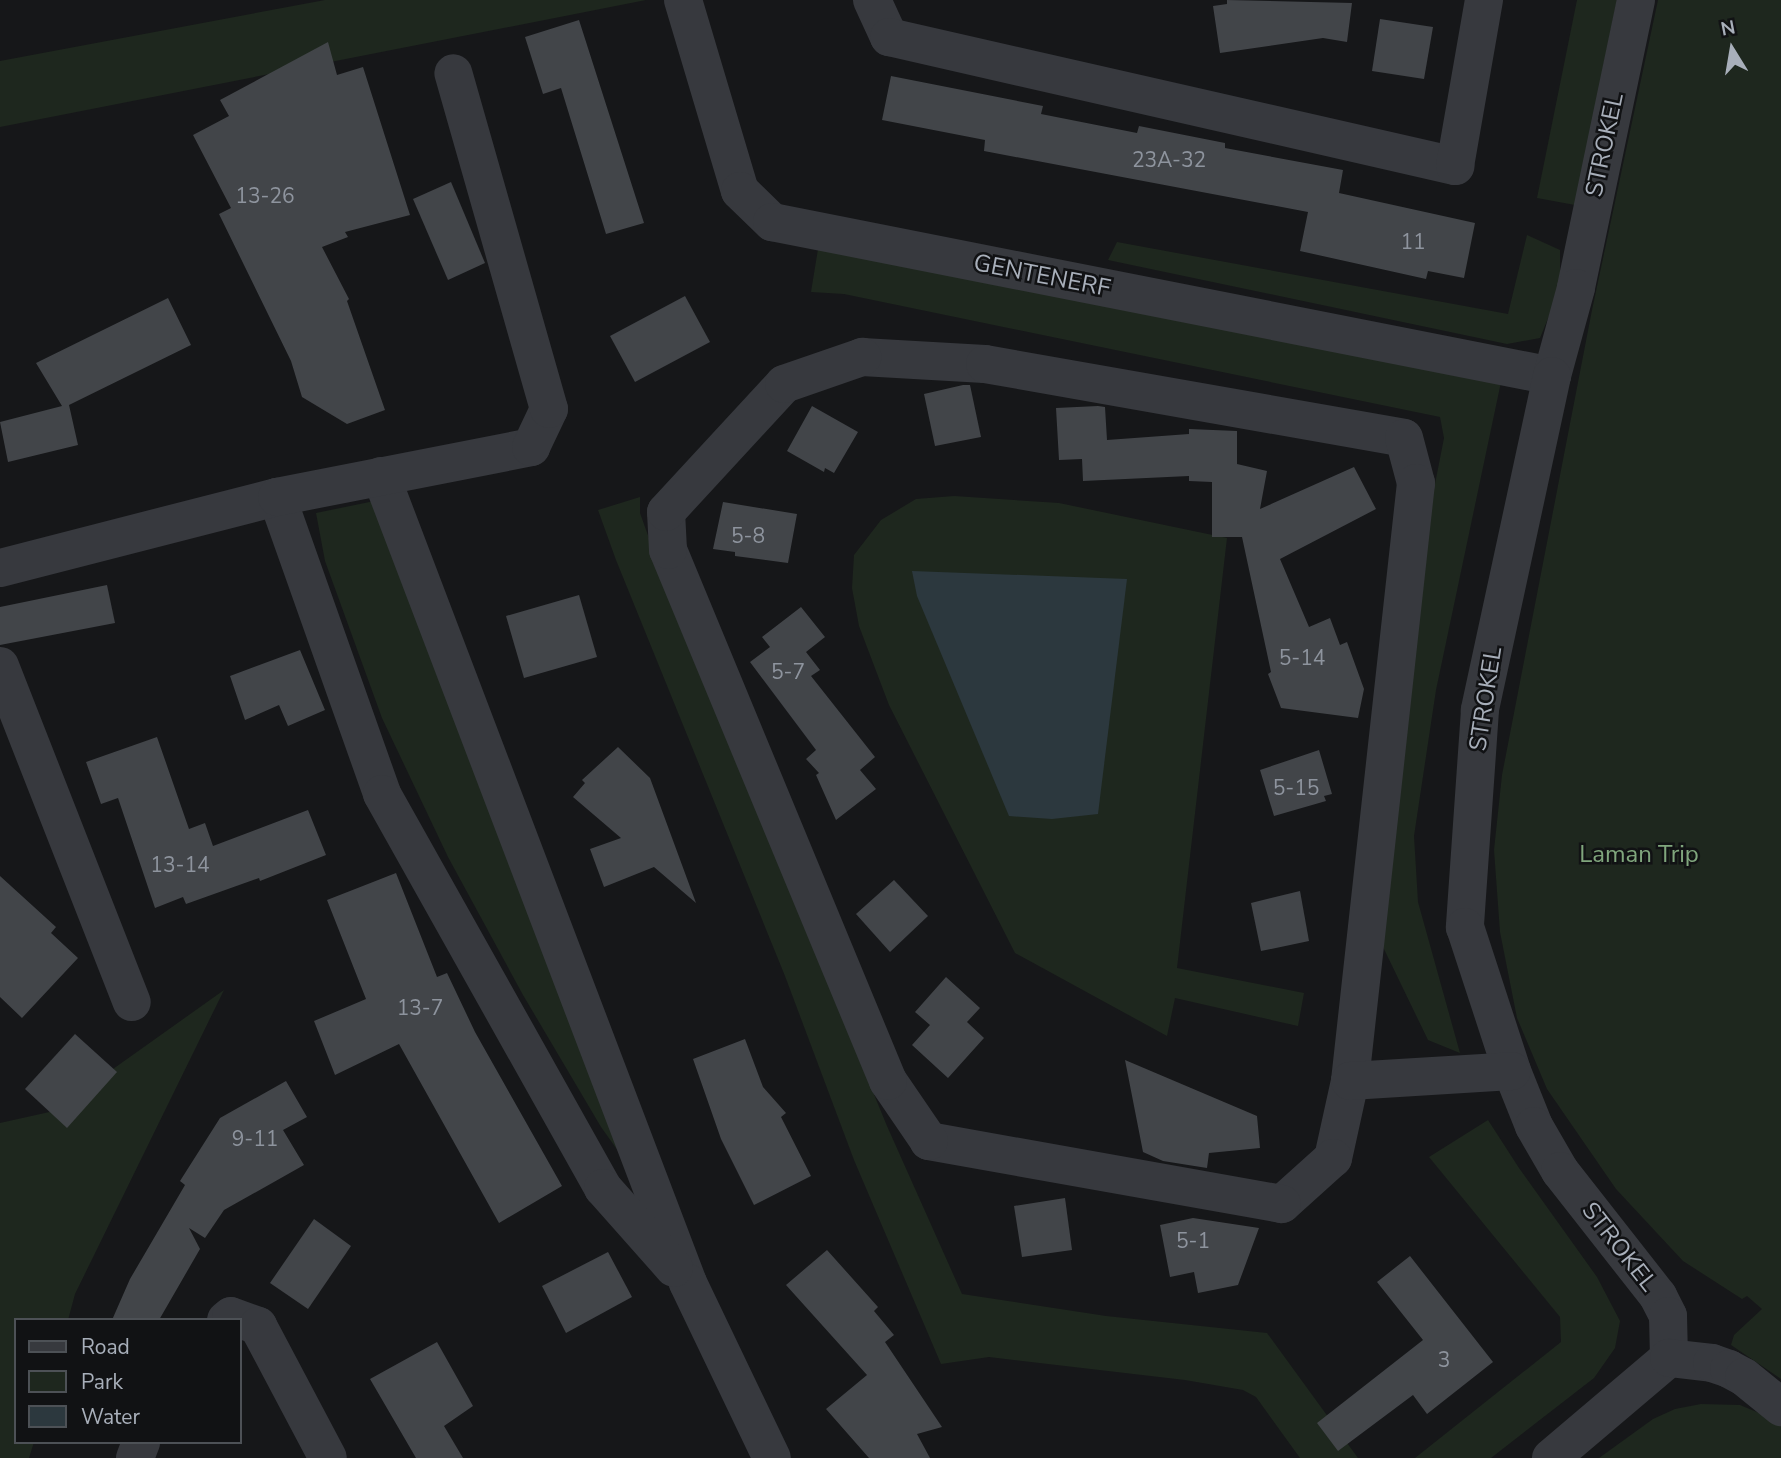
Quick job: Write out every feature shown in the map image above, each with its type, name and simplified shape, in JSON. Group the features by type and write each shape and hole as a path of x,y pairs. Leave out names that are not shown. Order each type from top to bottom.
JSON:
{"street":[{"name":"GENTENERF","path":"683,0 740,191 772,222 1552,376"},
{"path":"872,0 889,37 1455,166 1484,0"},
{"name":"STROKEL","path":"1636,0 1576,288 1552,376 1480,710 1465,927 1512,1071 1534,1126 1560,1171 1658,1296 1668,1316 1669,1358"},
{"path":"0,568 277,497 531,447 549,409 453,73"},
{"path":"862,357 985,364 1404,438 1416,484 1350,1081 1333,1158 1282,1204 929,1141 888,1081 668,550 666,512 784,384 862,357"},
{"path":"381,476 688,1283 772,1458"},
{"path":"277,497 382,794 603,1188 688,1283"},
{"path":"0,666 132,1002"},
{"path":"1350,1081 1512,1071"},
{"path":"242,1320 258,1326 328,1458"},
{"path":"1551,1458 1669,1358 1712,1363 1730,1369 1745,1377 1781,1407"}],"green space":[{"path":"325,0 646,0 0,127 0,61"},
{"path":"1577,0 1617,0 1575,205 1537,198"},
{"name":"Laman Trip","path":"1658,0 1781,0 1781,1379 1731,1345 1734,1335 1762,1309 1747,1296 1742,1299 1683,1261 1616,1189 1547,1089 1517,1018 1500,932 1494,850 1502,775 1592,310"},
{"path":"1527,235 1560,250 1560,289 1540,338 1507,344 1108,260 1117,242 1508,314"},
{"path":"818,249 1501,382 1436,690 1414,836 1418,902 1460,1053 1428,1040 1383,947 1423,545 1444,438 1440,417 844,294 811,292"},
{"path":"954,496 1059,503 1227,538 1177,968 1304,993 1298,1026 1175,998 1167,1036 1015,953 889,705 859,626 852,588 854,555 881,520 916,499"},
{"path":"394,497 648,1193 601,1127 523,995 448,857 382,718 325,561 316,513"},
{"path":"640,497 640,513 670,597 887,1126 962,1294 1106,1316 1267,1333 1358,1458 1300,1458 1256,1397 1243,1390 1185,1380 989,1357 941,1364 854,1160 785,976 598,510"},
{"path":"224,990 75,1294 69,1318 14,1318 14,1444 33,1444 29,1458 0,1458 0,1123 54,1111"},
{"path":"1488,1120 1597,1277 1620,1321 1615,1348 1594,1378 1491,1458 1415,1458 1561,1342 1560,1317 1429,1157"},
{"path":"1701,1404 1740,1405 1771,1418 1781,1426 1781,1458 1599,1458 1653,1419 1675,1409"}],"water":[{"path":"912,571 1127,579 1098,814 1052,819 1009,816 917,596"}],"building":[{"path":"1227,0 1352,3 1347,42 1323,38 1220,53 1213,6 1227,4"},
{"path":"1380,19 1433,27 1424,79 1372,71"},
{"path":"579,20 644,223 606,234 561,88 543,94 525,37"},
{"path":"328,42 337,75 363,67 410,215 345,232 348,237 322,247 349,299 347,301 385,410 347,424 302,397 291,361 219,214 231,208 193,135 229,116 220,100"},
{"path":"891,76 1043,106 1041,114 1137,133 1139,126 1225,143 1225,148 1343,170 1339,193 1475,223 1464,278 1428,271 1426,279 1300,251 1308,212 984,151 985,140 882,120"},
{"path":"451,182 485,263 448,280 413,199"},
{"path":"685,296 710,342 635,382 610,336"},
{"path":"168,298 191,345 69,405 78,445 8,462 0,422 62,406 36,363"},
{"path":"970,385 981,437 935,446 924,394"},
{"path":"812,406 858,432 834,473 825,468 824,472 787,451"},
{"path":"1105,407 1107,440 1189,434 1189,429 1237,431 1237,464 1267,471 1260,509 1354,467 1376,509 1280,559 1309,627 1330,618 1340,645 1347,642 1364,689 1358,718 1281,708 1268,674 1271,672 1242,537 1212,537 1212,482 1189,481 1189,476 1083,481 1082,459 1059,460 1056,408"},
{"path":"723,502 797,514 788,563 735,556 735,552 713,549"},
{"path":"107,585 115,623 0,645 0,607"},
{"path":"579,595 597,657 524,678 506,616"},
{"path":"801,607 825,637 806,652 820,670 811,676 875,757 860,770 876,789 836,820 816,775 819,773 806,759 816,750 750,662 770,647 762,637"},
{"path":"300,650 325,710 288,726 279,705 245,720 230,676"},
{"path":"157,737 189,829 205,823 213,846 308,810 326,855 260,881 259,878 186,904 183,897 155,908 118,798 101,804 86,762"},
{"path":"618,747 650,778 696,903 654,867 604,887 590,849 621,838 573,797 585,783 582,780"},
{"path":"1319,750 1332,794 1324,796 1326,801 1274,816 1260,770"},
{"path":"396,873 437,977 447,973 475,1032 562,1186 499,1223 399,1044 335,1075 314,1021 366,999 327,900"},
{"path":"0,876 56,927 51,933 78,958 22,1018 0,997"},
{"path":"894,880 928,916 890,952 856,914"},
{"path":"1300,891 1309,941 1261,951 1251,903"},
{"path":"946,977 980,1008 967,1022 984,1038 948,1078 912,1045 930,1025 915,1012"},
{"path":"75,1034 117,1072 67,1128 25,1089"},
{"path":"745,1039 763,1087 786,1113 781,1117 811,1176 754,1205 721,1139 693,1059"},
{"path":"1125,1060 1257,1116 1260,1148 1209,1153 1207,1168 1163,1161 1143,1152"},
{"path":"286,1081 307,1117 283,1130 304,1165 224,1210 205,1238 189,1228 200,1249 160,1318 113,1318 130,1279 185,1185 180,1181 220,1118"},
{"path":"1065,1198 1072,1250 1022,1257 1014,1206"},
{"path":"1193,1218 1259,1228 1238,1285 1198,1293 1194,1272 1170,1277 1160,1225"},
{"path":"314,1219 351,1246 308,1309 270,1283"},
{"path":"827,1250 878,1307 874,1311 894,1335 885,1342 942,1427 917,1434 930,1458 869,1458 826,1409 867,1375 786,1285"},
{"path":"608,1252 632,1297 566,1333 542,1286"},
{"path":"1410,1256 1493,1362 1427,1414 1413,1395 1338,1451 1317,1423 1423,1340 1377,1282"},
{"path":"437,1342 473,1406 444,1426 463,1458 416,1458 370,1379"}]}
